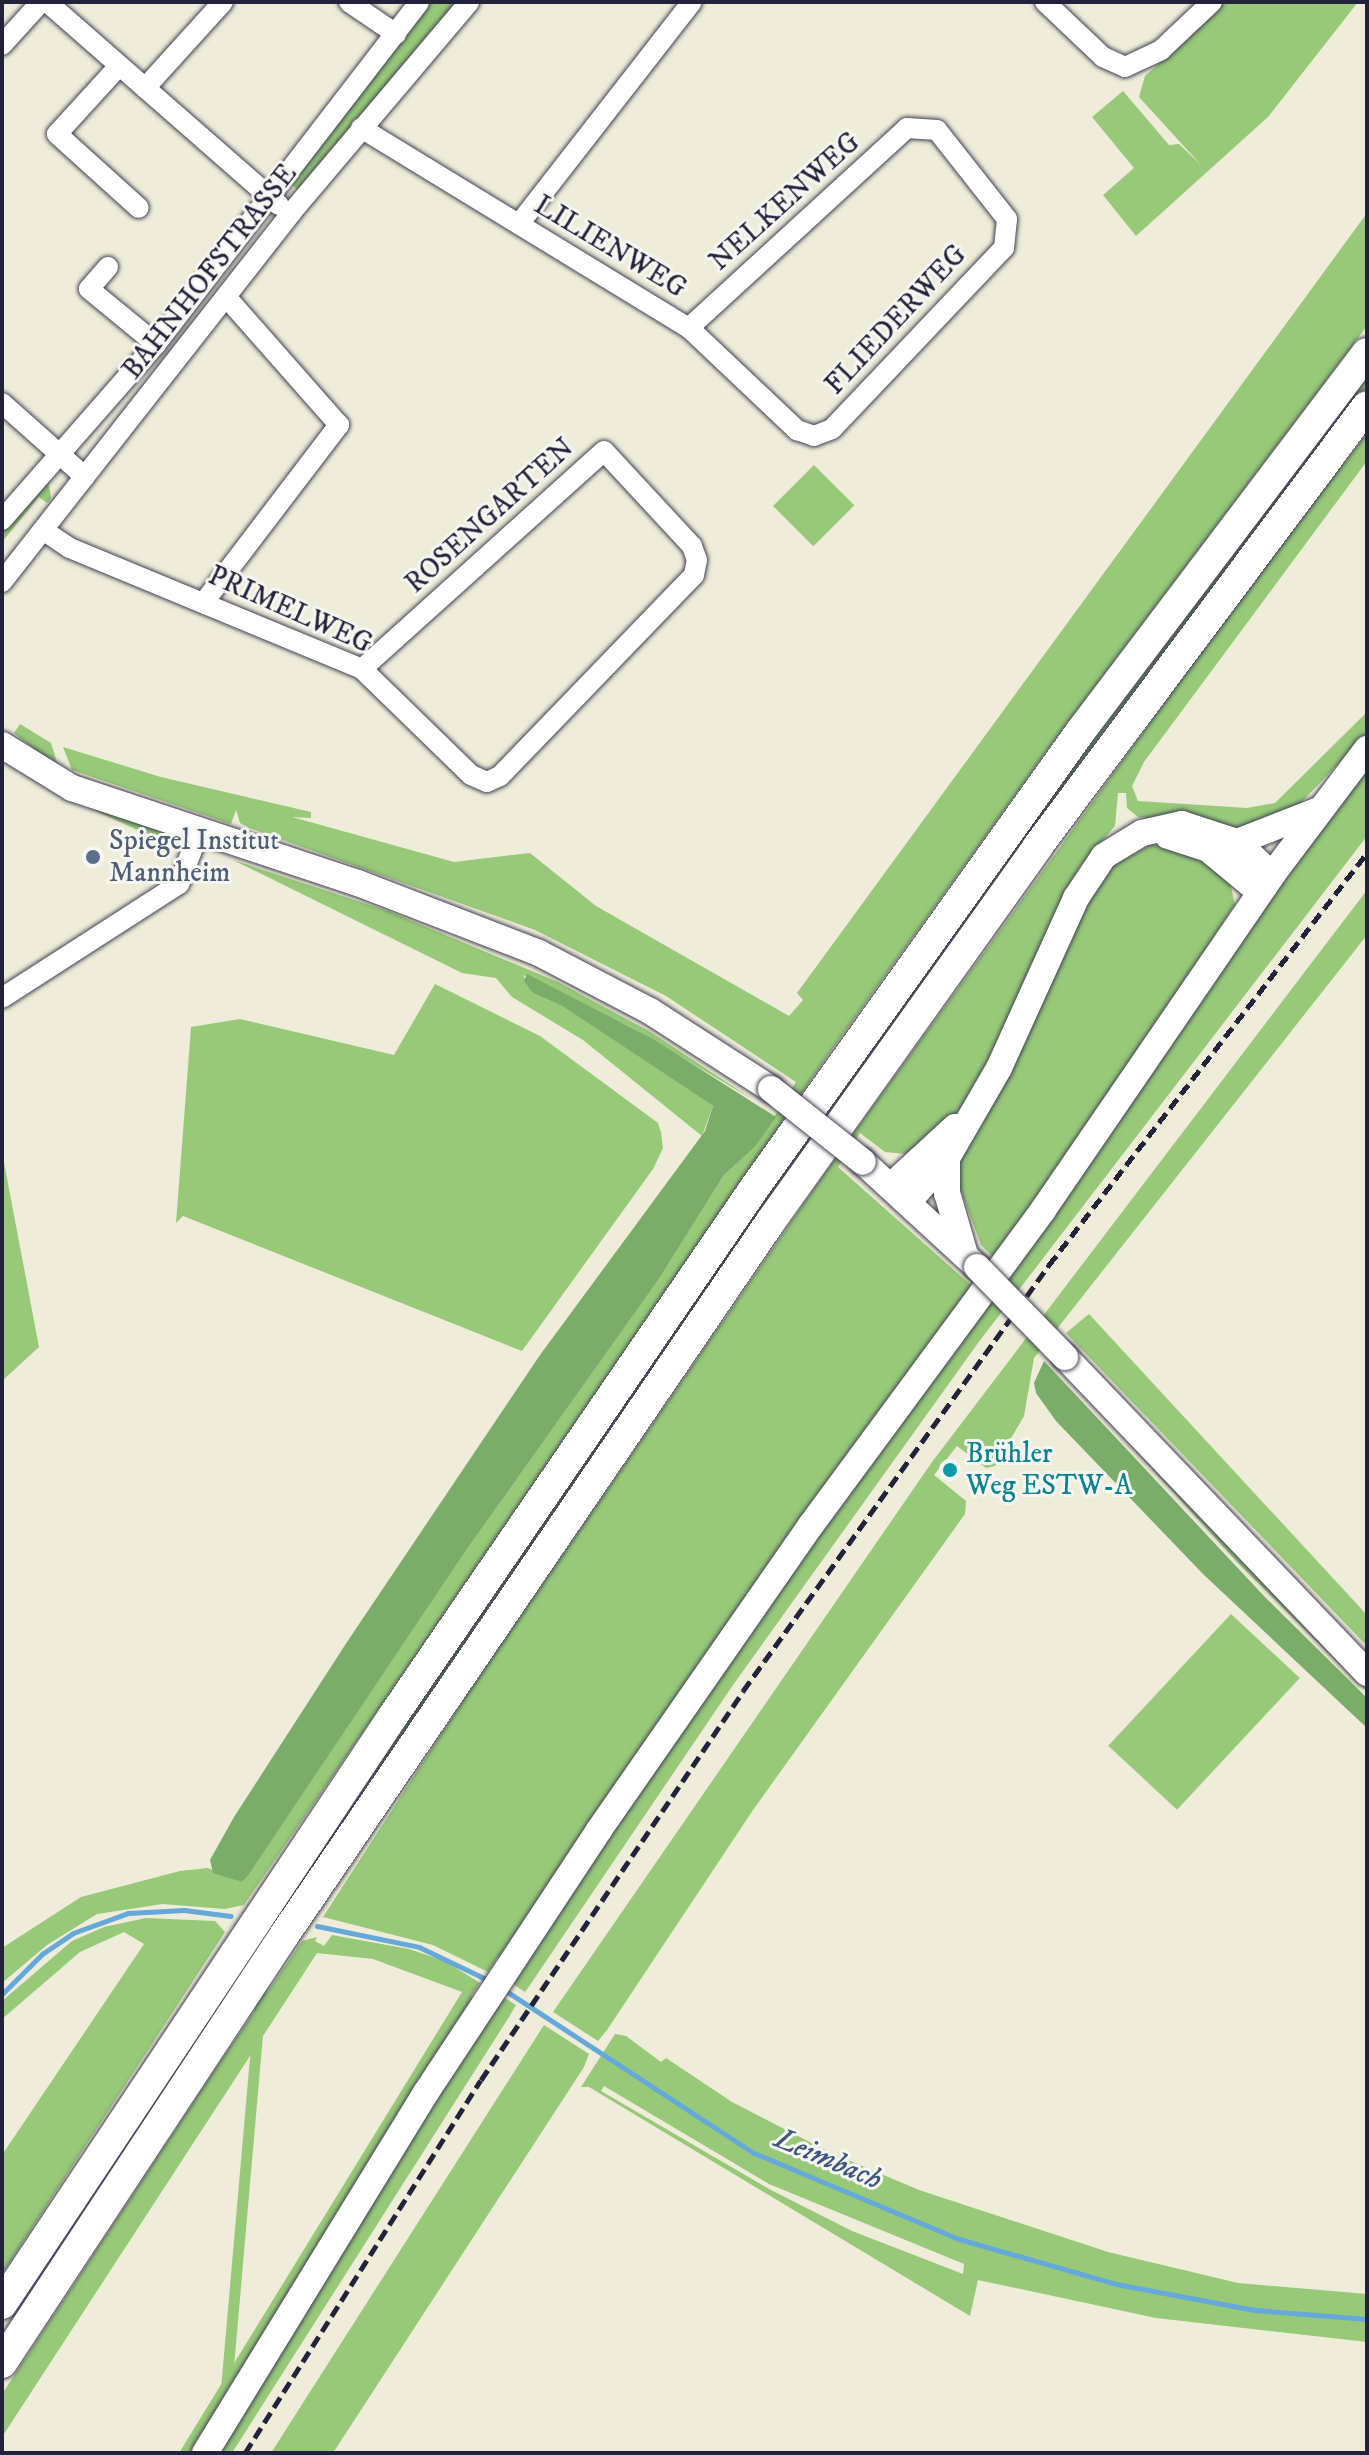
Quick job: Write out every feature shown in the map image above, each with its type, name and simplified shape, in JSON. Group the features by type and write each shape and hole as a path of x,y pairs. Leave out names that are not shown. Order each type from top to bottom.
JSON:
{"highway":[{"path":"2,2304 393,1716 753,1190 1080,732 1367,353"},
{"path":"2,2363 294,1921 771,1221 1029,857 1367,406"}],"main road":[{"path":"2,745 72,788 479,927 650,1011 771,1089 900,1193 971,1260 1367,1673"},
{"path":"205,2453 496,1984 811,1525 1043,1210 1266,884 1367,749"},
{"path":"1237,842 1267,834 1319,810"},
{"path":"971,1260 947,1193 947,1158 967,1117 1010,1047 1085,881 1115,847 1166,825 1198,826 1237,842 1266,884"},
{"path":"1149,831 1208,849 1266,884"},
{"path":"900,1193 967,1117"},
{"path":"900,1193 947,1158"}],"street":[{"path":"2,45 41,2"},
{"path":"47,2 269,198 291,213"},
{"path":"145,88 223,2"},
{"path":"349,2 396,34"},
{"name":"BAHNHOFSTRASSE","path":"2,520 62,456 156,344 419,2"},
{"name":"BAHNHOFSTRASSE","path":"2,582 291,213 469,2"},
{"path":"519,224 692,2"},
{"path":"1045,2 1103,57 1125,67 1161,50 1212,2"},
{"path":"119,66 57,134 139,208"},
{"name":"NELKENWEG","path":"689,328 907,128 922,125 937,130 1007,219 1009,232"},
{"name":"LILIENWEG","path":"361,128 689,328 797,430 814,436"},
{"name":"FLIEDERWEG","path":"814,436 832,429 1004,248 1009,232"},
{"path":"108,267 89,289 156,344"},
{"path":"204,602 339,425 226,297"},
{"path":"2,403 85,477"},
{"name":"ROSENGARTEN","path":"362,669 604,451 692,546 697,560 694,575 500,776 487,782"},
{"name":"PRIMELWEG","path":"43,530 70,548 362,669 471,775 487,782"},
{"path":"2,998 179,884 199,832"}],"green space":[{"path":"424,2 457,2 299,190 290,184"},
{"path":"1225,2 1358,2 1268,117 1136,236 1103,195 1134,168 1092,117 1123,91 1169,145 1179,144 1201,165 1139,97 1145,76"},
{"path":"1367,213 1367,326 1059,734 830,1052 244,1905 225,1909 163,1904 97,1914 47,1945 2,1983 2,1948 81,1897 180,1871 208,1868 242,1882 248,1876 465,1552 659,1279 724,1175 755,1147 796,1082 666,996 535,930 249,828 240,823 236,810 231,824 72,770 63,747 161,777 311,812 311,818 292,817 454,862 530,853 596,906 789,1016 803,1000 797,993"},
{"path":"1367,371 1367,388 1252,536 285,1912 275,1910 522,1545 1063,774"},
{"path":"1367,433 1367,461 1144,762 1132,786 1138,801 1247,808 1275,803 1367,712 1367,733 1297,807 1249,831 1138,817 1127,808 1126,793 1118,793 1115,826 1080,867 1011,1023 964,1104 938,1134 905,1154 885,1152 860,1133 838,1167 972,1286 502,1959 498,1957 488,1972 433,1945 323,1917 471,1688 827,1170 1219,627"},
{"path":"814,465 854,505 813,546 773,506"},
{"path":"48,479 51,498 47,503 39,497 2,542 2,527"},
{"path":"20,724 51,743 59,768 14,733"},
{"path":"1367,764 1367,836 978,1343 733,1685 525,1992 513,1984 634,1793"},
{"path":"87,807 176,834 181,850"},
{"path":"1152,844 1200,858 1230,883 1235,904 1099,1112 993,1257 981,1245 954,1172 1105,870"},
{"path":"233,860 388,911 558,982 649,1031 752,1099 632,1028 523,975 533,993 562,1006 713,1106 702,1136 583,1040 512,997 496,978 462,973"},
{"path":"1367,890 1367,935 1034,1358 1024,1416 995,1466 986,1468 957,1446 934,1475 966,1501 965,1514 753,1810 607,2030 598,2041 553,2012 932,1462"},
{"path":"527,974 653,1039 776,1117 755,1147 724,1175 659,1279 465,1552 248,1876 242,1882 213,1873 210,1860 234,1817 347,1642 540,1355 705,1131 713,1106 562,1006 533,993 524,981"},
{"path":"435,984 540,1036 658,1123 661,1132 663,1148 653,1169 522,1351 183,1216 176,1223 191,1027 240,1019 394,1055"},
{"path":"2,1152 39,1347 2,1381"},
{"path":"1089,1314 1367,1615 1367,1646 1066,1333"},
{"path":"1044,1361 1263,1595 1367,1698 1367,1728 1203,1574 1056,1421 1036,1393 1034,1383"},
{"path":"1059,1367 1367,1685 1367,1692 1238,1563"},
{"path":"1231,1614 1300,1678 1177,1810 1108,1746"},
{"path":"146,1918 215,1921 225,1932 2,2274 2,2155 144,1944 124,1932 80,1952 2,2019 2,2001 72,1941 104,1927"},
{"path":"261,1932 272,1933 231,2402 220,2401"},
{"path":"332,1935 409,1949 445,1961 480,1983 471,1997 476,2000 194,2453 179,2453 462,1992 373,1959 317,1953 2,2437 2,2394 214,2071 302,1941 317,1937 315,1941 324,1946"},
{"path":"503,1997 516,2005 509,2017 232,2453 213,2453 304,2301"},
{"path":"544,2025 589,2054 584,2067 333,2453 271,2453"},
{"path":"615,2034 626,2036 661,2062 666,2058 732,2102 829,2152 919,2190 1108,2252 1238,2283 1367,2294 1367,2342 1156,2318 978,2280 970,2316 589,2087 581,2087","holes":["604,2086 769,2184 964,2264 963,2274 852,2231 771,2190 601,2091"]}],"waterway":[{"name":"Leimbach","path":"2,1994 42,1954 73,1933 128,1913 184,1910 231,1916"},
{"name":"Leimbach","path":"317,1926 419,1947 492,1982"},
{"name":"Leimbach","path":"503,1989 754,2153 959,2239 1116,2284 1255,2310 1367,2319"}],"railway":[{"path":"245,2453 481,2080 743,1691 1049,1265 1367,853"}],"place":[{"name":"Spiegel Institut Mannheim","path":"93,857"},
{"name":"Brühler Weg ESTW-A","path":"950,1470"}]}
